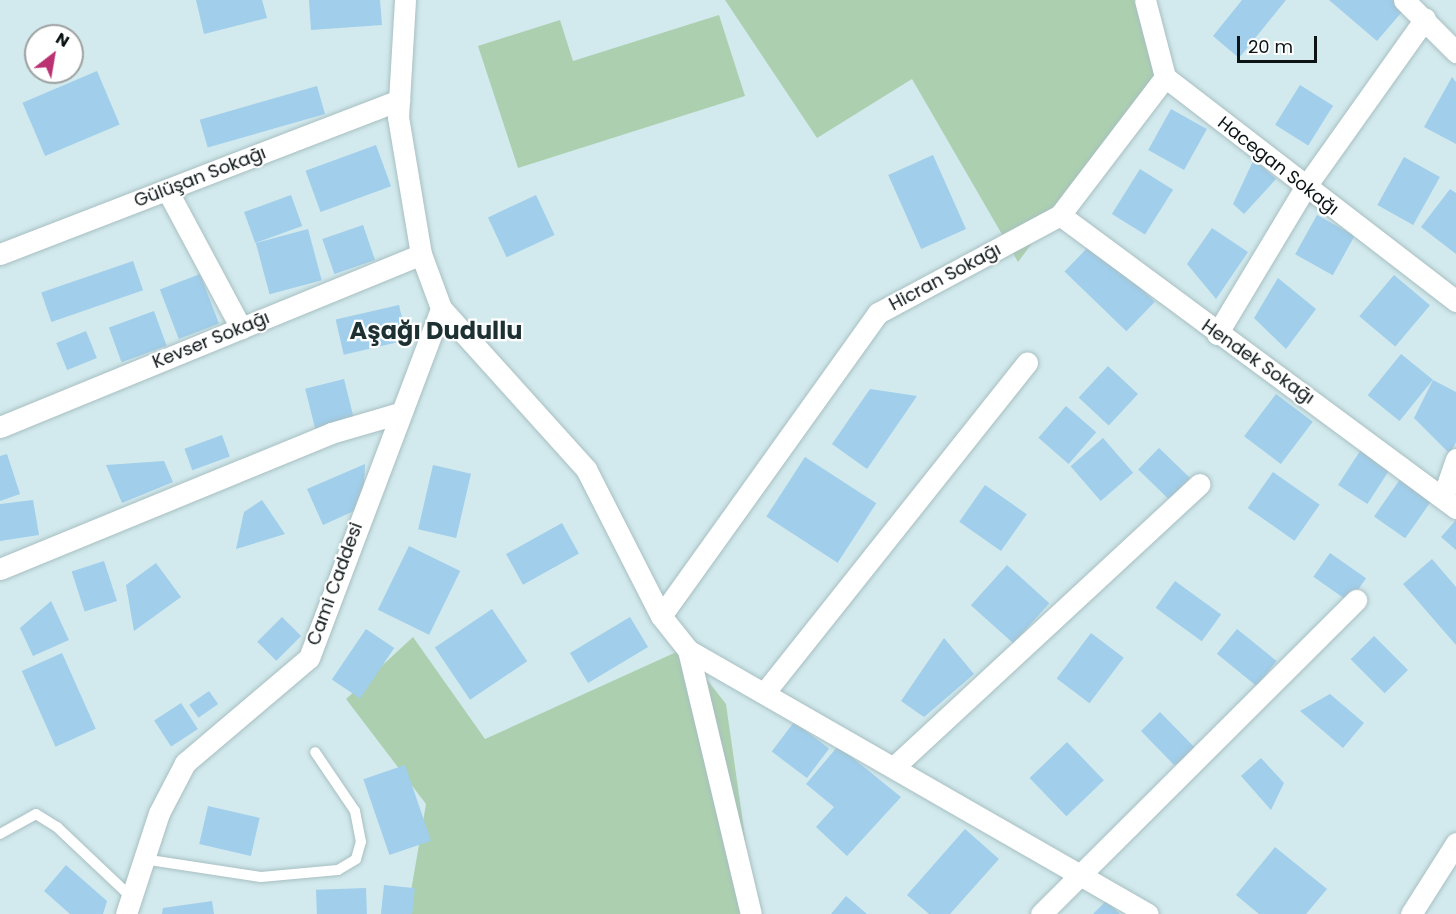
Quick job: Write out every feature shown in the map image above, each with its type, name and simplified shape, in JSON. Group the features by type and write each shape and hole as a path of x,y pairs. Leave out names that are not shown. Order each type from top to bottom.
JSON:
{"street":[{"path":"405,0 399,100 422,254 441,308 586,469 661,616 688,650 1086,875 1149,914"},
{"path":"1145,0 1165,77"},
{"path":"1404,0 1456,52"},
{"path":"1217,334 1304,189 1425,19"},
{"name":"Hacegan Sokağı","path":"1165,77 1304,189 1456,301"},
{"name":"Hicran Sokağı","path":"661,616 878,313 1060,215 1165,77"},
{"name":"Gülüşan Sokağı","path":"0,254 399,100"},
{"path":"166,190 241,328"},
{"name":"Hendek Sokağı","path":"1060,215 1217,334 1450,501"},
{"name":"Kevser Sokağı","path":"0,427 422,254"},
{"name":"Cami Caddesi","path":"128,906 143,860 185,762 309,658 441,308"},
{"path":"765,692 1027,363"},
{"path":"0,569 330,433 400,412"},
{"path":"1450,501 1456,459"},
{"path":"895,766 1199,484"},
{"path":"1041,914 1086,875 1356,600"},
{"path":"688,650 751,914"},
{"path":"1411,914 1456,843"}],"lane":[{"path":"143,860 261,877 338,870 356,859 361,842 355,812 315,752"},
{"path":"0,834 36,814 57,826 128,906"}],"green space":[{"path":"725,0 1144,0 1166,62 1018,262 912,79 817,138"},
{"path":"719,15 745,96 518,168 478,46 560,20 573,61"},
{"path":"413,637 485,739 683,649 726,704 756,914 407,914 426,804 346,699"}],"building":[{"path":"196,0 262,0 267,18 204,34"},
{"path":"309,0 380,0 382,25 311,30"},
{"path":"1242,0 1286,0 1239,58 1213,36"},
{"path":"1329,0 1400,0 1407,6 1377,41"},
{"path":"97,71 120,124 45,156 22,103 66,84 84,84 84,77"},
{"path":"1452,77 1456,82 1456,144 1424,127"},
{"path":"1300,85 1333,106 1308,146 1275,125"},
{"path":"317,86 325,114 208,148 200,120"},
{"path":"1171,109 1207,129 1184,170 1148,150"},
{"path":"376,145 391,186 321,212 306,171"},
{"path":"933,155 966,229 921,249 888,175"},
{"path":"1404,157 1440,177 1413,225 1377,205"},
{"path":"1254,159 1276,179 1244,214 1233,204"},
{"path":"1140,169 1173,190 1145,235 1112,214"},
{"path":"1450,189 1456,193 1456,254 1421,227"},
{"path":"291,195 302,226 255,243 244,212"},
{"path":"536,195 555,235 507,257 488,217"},
{"path":"1317,215 1355,236 1333,275 1295,254"},
{"path":"363,225 375,260 334,274 322,239"},
{"path":"1212,228 1248,252 1216,299 1187,264"},
{"path":"308,229 322,280 270,294 256,243"},
{"path":"1093,242 1155,302 1126,331 1065,271"},
{"path":"133,261 143,290 51,322 41,293"},
{"path":"200,274 219,323 179,339 160,289"},
{"path":"1394,275 1430,305 1395,347 1359,316"},
{"path":"1278,278 1316,309 1286,349 1254,318"},
{"path":"399,305 407,340 344,355 336,320"},
{"path":"154,311 167,346 122,362 109,327"},
{"path":"86,331 97,358 67,370 56,343"},
{"path":"1401,354 1433,380 1400,421 1368,395"},
{"path":"1108,366 1138,394 1109,425 1079,397"},
{"path":"344,379 354,419 315,428 305,389"},
{"path":"1433,380 1456,392 1456,442 1450,454 1414,418"},
{"path":"870,389 917,396 867,469 832,444"},
{"path":"1276,394 1313,422 1281,464 1244,436"},
{"path":"1066,406 1096,432 1069,464 1038,438"},
{"path":"222,435 230,457 192,470 184,449"},
{"path":"1103,438 1133,473 1101,501 1071,466"},
{"path":"1159,448 1190,478 1169,499 1138,470"},
{"path":"1362,448 1391,467 1367,504 1338,485"},
{"path":"7,454 20,494 0,501 0,456"},
{"path":"805,457 876,503 838,563 766,517"},
{"path":"164,461 173,482 122,503 106,465"},
{"path":"365,464 363,507 323,525 307,489"},
{"path":"433,465 471,474 456,538 418,529"},
{"path":"1273,472 1320,505 1294,541 1248,508"},
{"path":"1401,478 1432,500 1405,538 1374,517"},
{"path":"985,485 1027,514 1001,551 959,522"},
{"path":"33,500 39,535 0,541 0,504"},
{"path":"262,500 285,534 236,549 244,512"},
{"path":"1456,520 1456,550 1441,537"},
{"path":"562,523 579,554 523,585 506,554"},
{"path":"409,546 460,571 429,635 378,610"},
{"path":"1330,553 1366,578 1349,602 1313,577"},
{"path":"1432,559 1456,587 1456,645 1403,584"},
{"path":"104,561 117,601 85,611 72,572"},
{"path":"156,563 181,597 134,631 126,585"},
{"path":"1007,565 1049,603 1013,643 971,605"},
{"path":"1175,581 1221,615 1202,641 1156,608"},
{"path":"51,601 69,640 33,656 20,628"},
{"path":"492,609 527,661 470,700 435,648"},
{"path":"282,617 301,636 276,661 257,642"},
{"path":"630,617 648,647 588,683 570,653"},
{"path":"366,629 394,648 360,699 332,680"},
{"path":"1237,629 1277,661 1256,686 1217,654"},
{"path":"1091,633 1124,658 1089,703 1057,679"},
{"path":"1374,636 1408,670 1385,693 1351,659"},
{"path":"944,638 974,674 924,717 901,701"},
{"path":"62,653 96,729 56,747 22,671"},
{"path":"209,691 218,704 199,718 189,705"},
{"path":"1330,694 1364,723 1343,748 1300,711"},
{"path":"181,703 198,729 171,746 154,720"},
{"path":"1160,712 1203,756 1174,765 1141,731"},
{"path":"794,722 829,748 807,778 772,752"},
{"path":"1067,742 1104,780 1066,816 1030,778"},
{"path":"838,746 901,797 847,856 816,827 834,807 806,784"},
{"path":"1261,758 1284,783 1271,810 1241,776"},
{"path":"405,765 431,841 389,855 363,779"},
{"path":"208,806 260,818 251,856 199,844"},
{"path":"965,829 999,859 950,914 929,914 907,895"},
{"path":"1275,847 1327,889 1306,914 1259,914 1236,895"},
{"path":"66,865 107,901 103,914 70,914 44,891"},
{"path":"384,885 415,888 412,914 381,914"},
{"path":"366,888 367,914 317,914 316,890"},
{"path":"846,896 867,914 831,914"},
{"path":"212,901 214,914 162,914 163,908"},
{"path":"1106,901 1120,914 1093,914"}],"district":[{"name":"Aşağı Dudullu","path":"436,331"}]}
